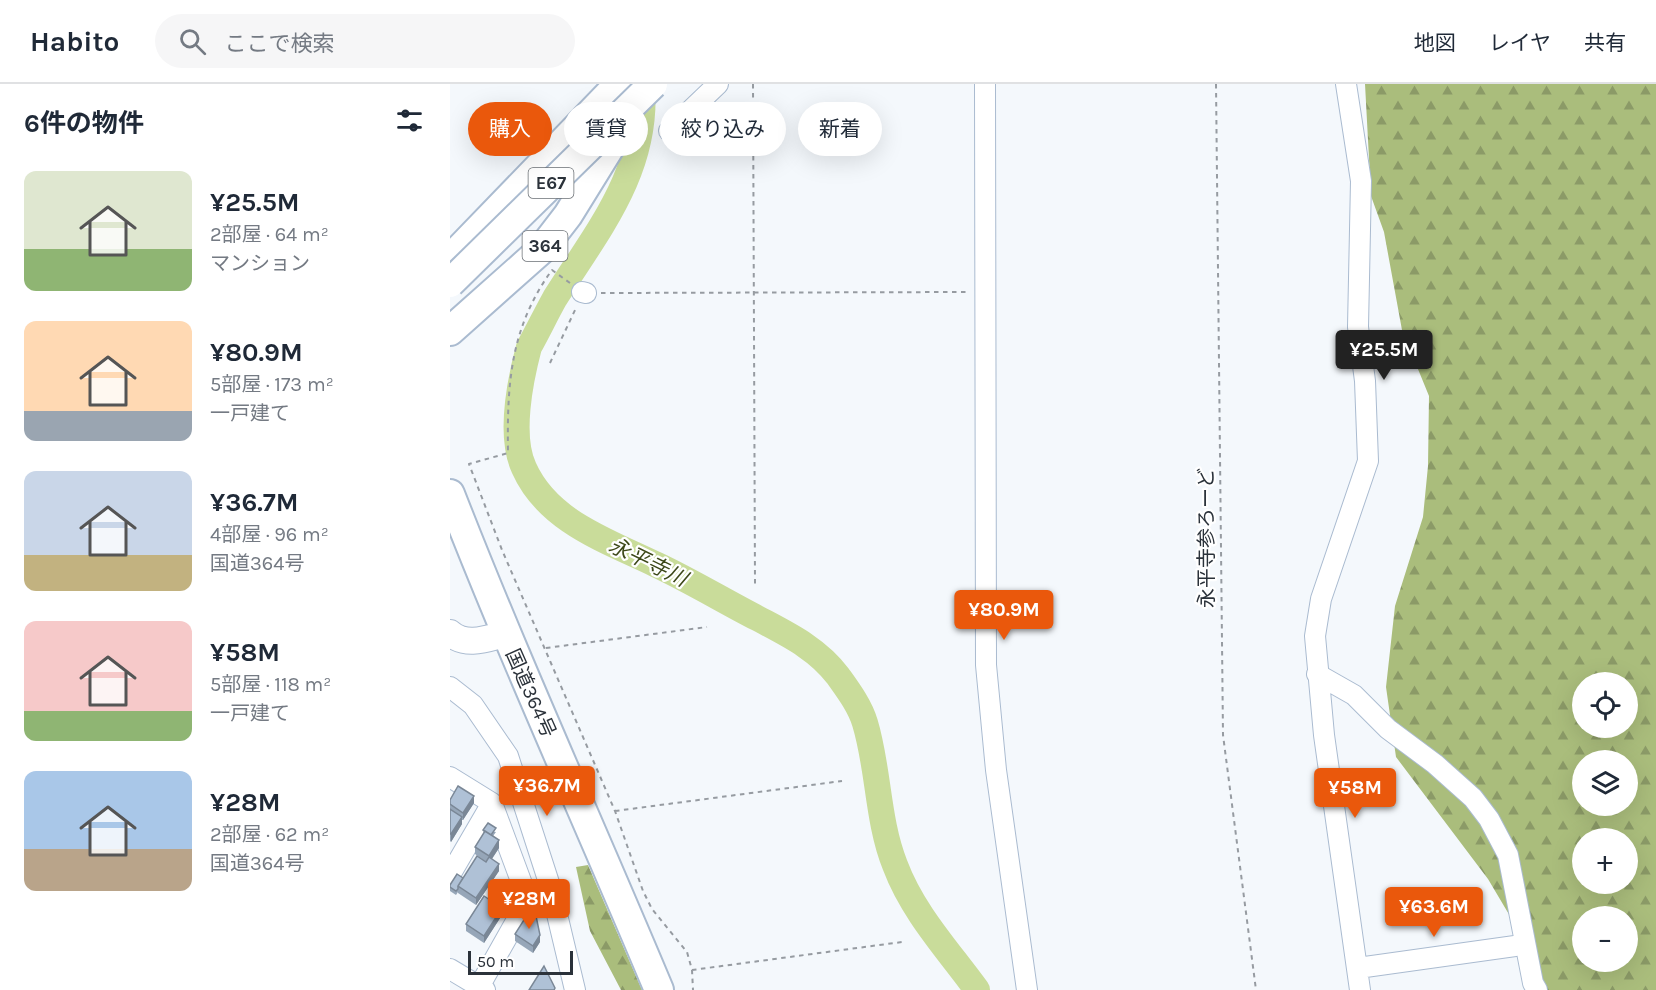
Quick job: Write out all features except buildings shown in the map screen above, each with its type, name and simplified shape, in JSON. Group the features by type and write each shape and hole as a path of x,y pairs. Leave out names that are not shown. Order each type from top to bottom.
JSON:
{"highway":[{"name":"364","path":"450,331 541,250 568,215 613,138 653,84"},
{"name":"E67","path":"450,283 653,84"},
{"path":"450,259 616,87"},
{"name":"国道364号","path":"450,494 504,634 591,825 659,990"}],"main road":[{"path":"450,633 457,639 468,641 504,634"}],"street":[{"path":"699,102 718,84"},
{"path":"985,84 987,664 996,770 1027,990"},
{"path":"1346,84 1361,181 1358,327 1365,381 1368,461 1321,599 1315,636 1317,674 1360,990"},
{"path":"1317,674 1354,695 1388,729 1435,764 1473,798 1489,819 1508,855 1533,983 1537,990"},
{"path":"450,687 473,705 508,756 551,889 575,990"},
{"path":"450,777 492,803 528,900 482,988 450,969"},
{"path":"450,875 492,803"},
{"path":"1358,968 1515,946"}],"path":[{"path":"753,84 754,585"},
{"name":"永平寺参ろーど","path":"1216,84 1223,735 1256,990"},
{"path":"557,273 552,270 538,289 517,339 509,372 508,453 470,464 501,550 546,648 615,811 643,891 652,909 687,952 692,969 693,990"},
{"path":"550,363 565,326 584,292 754,294 985,292"},
{"path":"546,648 707,627"},
{"path":"615,811 842,781"},
{"path":"692,969 902,942"}],"green space":[{"path":"1365,84 1656,84 1656,990 1532,990 1520,933 1488,879 1396,757 1386,687 1395,606 1423,517 1428,466 1429,396 1402,330 1384,232 1371,196"},
{"path":"588,865 642,990 621,990 590,931 576,867"}],"waterway":[{"name":"永平寺川","path":"642,84 642,115 629,172 603,223 555,298 529,347 517,408 517,440 524,468 548,503 581,528 682,578 801,642 830,666 853,698 865,723 889,848 903,883 921,915 977,990"}]}
